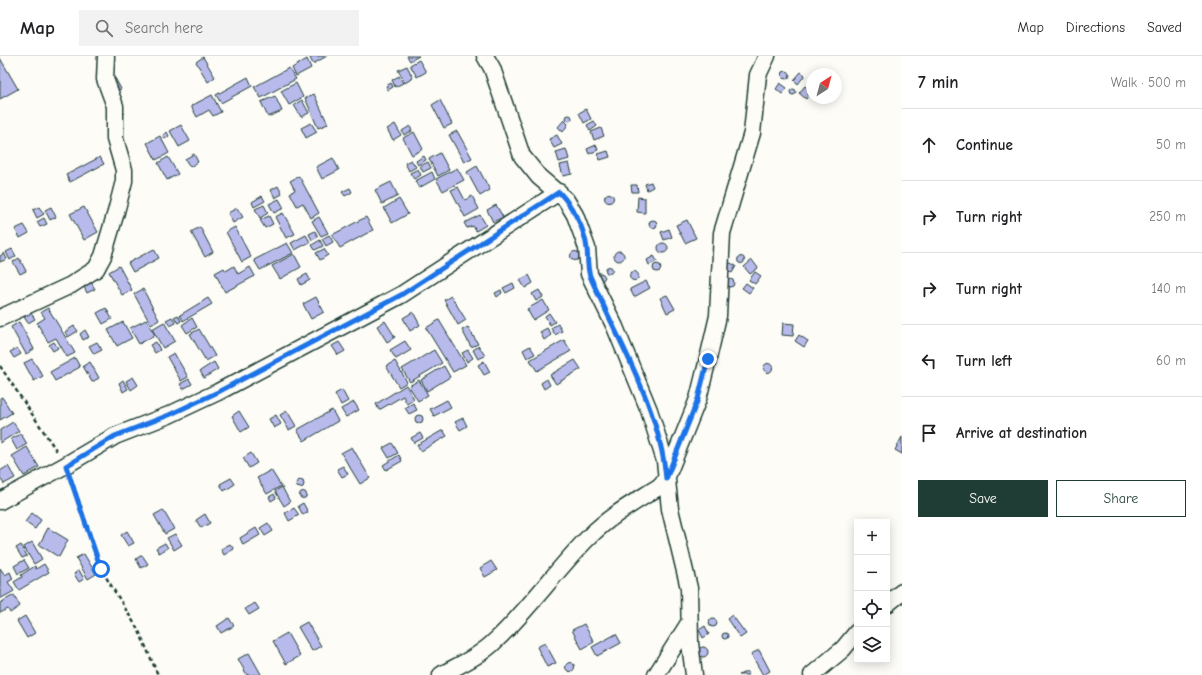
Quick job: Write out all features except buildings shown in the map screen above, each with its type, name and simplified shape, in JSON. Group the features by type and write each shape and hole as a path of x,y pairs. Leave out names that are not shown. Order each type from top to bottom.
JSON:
{"street":[{"path":"0,318 71,284 96,269 104,256 124,181 124,170 115,139 115,106 105,80 106,56"},
{"path":"485,56 492,68 522,156 539,178 559,192 571,208 584,235 587,248 589,274 615,327 647,403 665,461 670,509 689,588 694,675"},
{"path":"441,675 476,656 494,642 537,598 591,534 611,517 660,486 666,479 698,399 710,352 718,316 722,233 752,133 758,75 767,56"},
{"path":"0,501 66,466 115,436 169,415 218,392 401,295 559,192"},
{"path":"890,602 902,592"},
{"path":"656,675 690,622"},
{"path":"812,675 843,648 854,635"}],"path":[{"path":"0,366 66,466 101,569 139,631 158,675"}],"route":[{"path":"101,569 66,466 115,436 169,415 218,392 401,295 559,192 571,208 584,235 587,248 589,274 615,327 642,390 665,461 666,479 698,399 708,359"}]}
